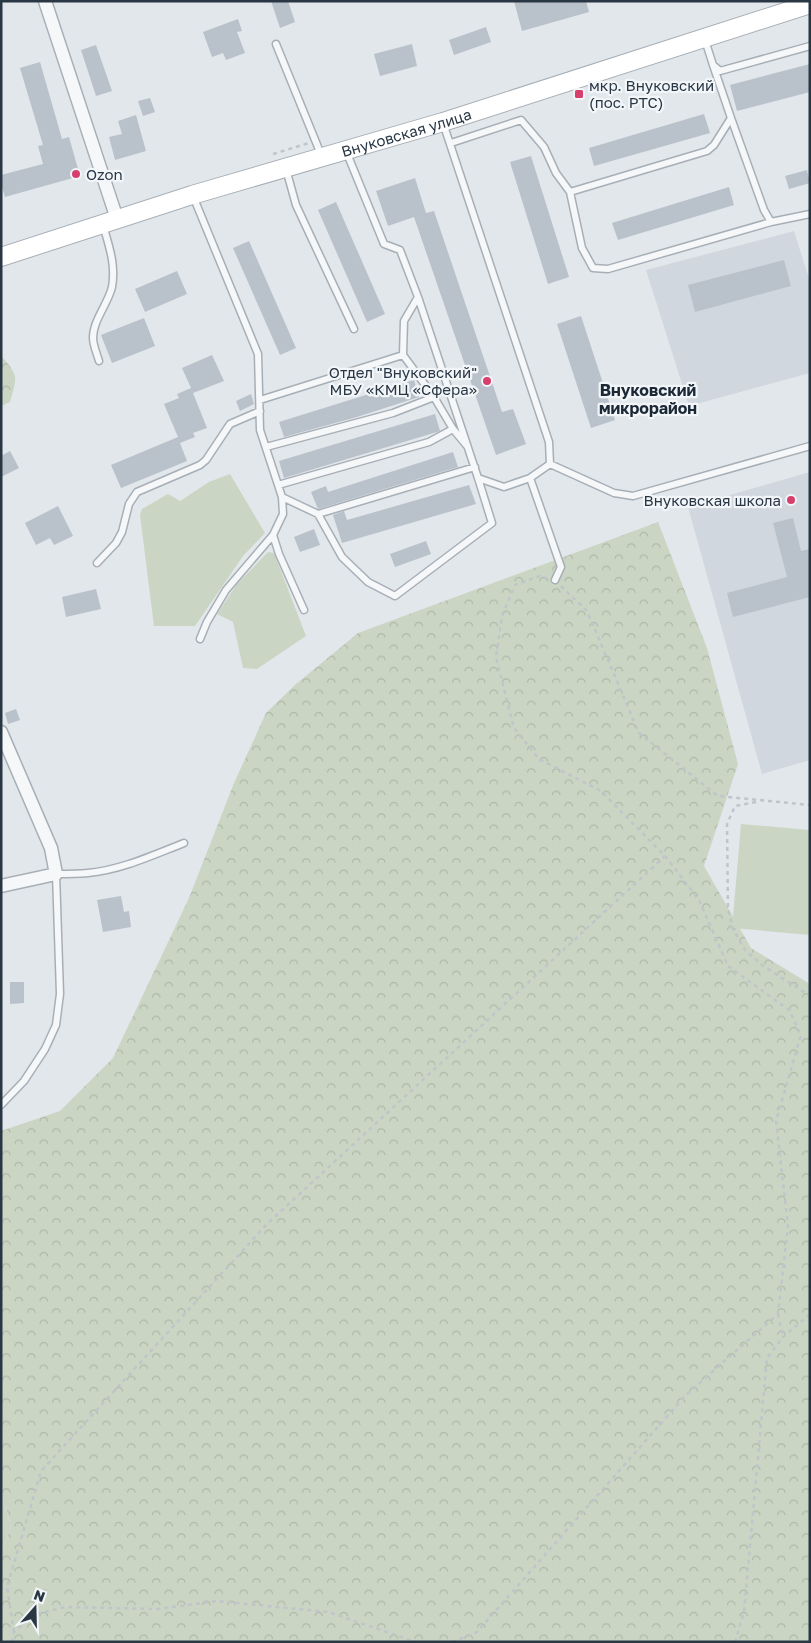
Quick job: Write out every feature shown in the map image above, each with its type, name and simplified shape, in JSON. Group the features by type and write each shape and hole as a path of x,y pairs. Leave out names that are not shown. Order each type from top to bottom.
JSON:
{"main road":[{"name":"Внуковская улица","path":"1,257 192,194 442,122 781,10 810,4"}],"street":[{"path":"45,1 110,222"},
{"path":"1,732 51,848 56,874 1,886"}],"lane":[{"path":"704,37 764,210 771,222"},
{"path":"276,44 322,157"},
{"path":"714,65 720,71 810,46"},
{"path":"570,192 707,151 714,145 731,118"},
{"path":"451,143 521,120 544,147 556,173 570,192 582,248 593,268 608,269 771,222 810,214"},
{"path":"442,122 451,143 549,442 550,464"},
{"path":"282,497 318,514 342,557 368,582 395,596 492,523 469,448 418,297 400,250 384,244 345,150"},
{"path":"286,168 296,205 354,329"},
{"path":"192,194 258,354 260,430 282,497 283,514 273,535 226,590 207,622 200,639"},
{"path":"99,361 93,340 94,328 111,289 113,276 110,222"},
{"path":"418,297 404,321 403,355 434,397 452,429 469,448"},
{"path":"260,400 403,355"},
{"path":"266,447 393,412 434,397"},
{"path":"97,563 116,543 122,532 130,504 137,492 200,465 206,460 230,424 260,411"},
{"path":"278,485 429,442 452,429"},
{"path":"550,464 614,493 633,496 810,446"},
{"path":"478,478 504,487 530,478 550,464"},
{"path":"318,514 475,468"},
{"path":"530,478 561,567 555,580"},
{"path":"273,535 278,554 304,610"},
{"path":"1,1104 24,1081 45,1050 56,1025 60,994 56,874 88,873 131,864 184,843"}],"path":[{"path":"783,1338 778,1314 788,1226 776,1121 802,1035 789,1010 728,966 698,900 665,856 601,791 540,759 514,728 496,657 502,616 515,585 540,576 555,580 587,611 639,733 718,796 810,805"},
{"path":"760,801 735,806 727,824 728,909 733,929 745,950 756,960 810,996"},
{"path":"12,1642 14,1632 7,1587 42,1471 266,1225 665,856"},
{"path":"452,1642 477,1632 686,1395 778,1314"},
{"path":"735,1642 744,1612 767,1358 783,1338 810,1314"},
{"path":"14,1632 34,1615 65,1607 158,1609 217,1600 328,1612 416,1642"}],"shaded area":[{"path":"794,231 810,282 810,373 689,406 646,270"},
{"path":"810,472 810,760 762,774 688,507"}],"green space":[{"path":"1,356 14,373 15,382 10,402 1,406"},
{"path":"230,474 265,533 243,556 195,626 154,626 140,515 142,509 168,494 180,501 209,482"},
{"path":"658,522 707,648 738,764 704,866 751,948 810,984 810,1642 1,1642 1,1556 11,1526 1,1492 1,1131 60,1111 113,1058 189,898 234,783 266,713 296,684 358,633"},
{"path":"268,552 274,553 306,636 257,669 243,668 233,622 217,614 237,584"},
{"path":"741,824 810,830 810,935 732,928"},
{"path":"1,1492 11,1526 1,1556"}],"building":[{"path":"271,1 288,1 295,22 280,28"},
{"path":"514,1 586,1 589,12 522,31"},
{"path":"238,19 242,31 237,32 245,53 226,60 223,53 212,57 203,32"},
{"path":"486,27 491,42 454,55 449,40"},
{"path":"412,44 417,66 380,76 374,54"},
{"path":"96,45 112,91 96,96 81,50"},
{"path":"40,62 62,139 69,137 80,176 5,197 1,184 1,175 43,164 38,146 43,145 20,68"},
{"path":"810,64 810,92 737,111 730,85"},
{"path":"150,98 155,112 143,116 138,101"},
{"path":"704,114 710,133 594,166 589,148"},
{"path":"136,115 146,151 115,160 109,137 122,134 118,121"},
{"path":"531,156 569,277 548,284 510,162"},
{"path":"807,170 810,183 789,189 785,176"},
{"path":"415,178 426,213 434,211 502,412 513,409 526,444 496,455 414,217 388,226 376,191"},
{"path":"729,187 734,205 618,240 612,223"},
{"path":"336,202 385,314 367,322 318,210"},
{"path":"249,241 296,348 280,355 233,248"},
{"path":"784,260 791,286 695,312 688,285"},
{"path":"177,271 187,294 145,312 135,289"},
{"path":"581,316 615,420 591,428 557,324"},
{"path":"144,318 155,346 112,363 101,335"},
{"path":"212,355 224,381 193,393 207,428 193,433 195,437 180,443 187,461 121,488 111,465 178,437 164,404 179,398 177,394 191,388 182,368"},
{"path":"414,380 419,397 357,417 284,437 279,422"},
{"path":"251,394 254,404 240,411 236,401"},
{"path":"435,414 440,431 284,478 279,461"},
{"path":"10,451 19,468 1,477 1,456"},
{"path":"453,452 458,467 318,509 311,492 326,486 328,492"},
{"path":"469,485 476,504 342,543 333,515 344,511 347,520"},
{"path":"58,506 73,536 54,545 50,538 36,545 25,523"},
{"path":"793,518 801,551 810,549 810,597 733,617 727,593 787,577 773,523"},
{"path":"314,529 320,545 300,552 294,537"},
{"path":"426,541 431,554 395,567 390,554"},
{"path":"96,589 101,609 66,617 62,597"},
{"path":"16,709 20,720 8,724 5,713"},
{"path":"121,896 124,912 129,911 131,927 103,932 97,900"},
{"path":"10,982 24,982 24,1003 10,1004"}],"place":[{"name":"мкр. Внуковский (пос. РТС)","path":"579,94"},
{"name":"Ozon","path":"76,174"},
{"name":"Отдел \"Внуковский\" МБУ «КМЦ «Сфера»","path":"487,381"},
{"name":"Внуковская школа","path":"791,500"}],"district":[{"name":"Внуковский микрорайон","path":"648,399"}]}
